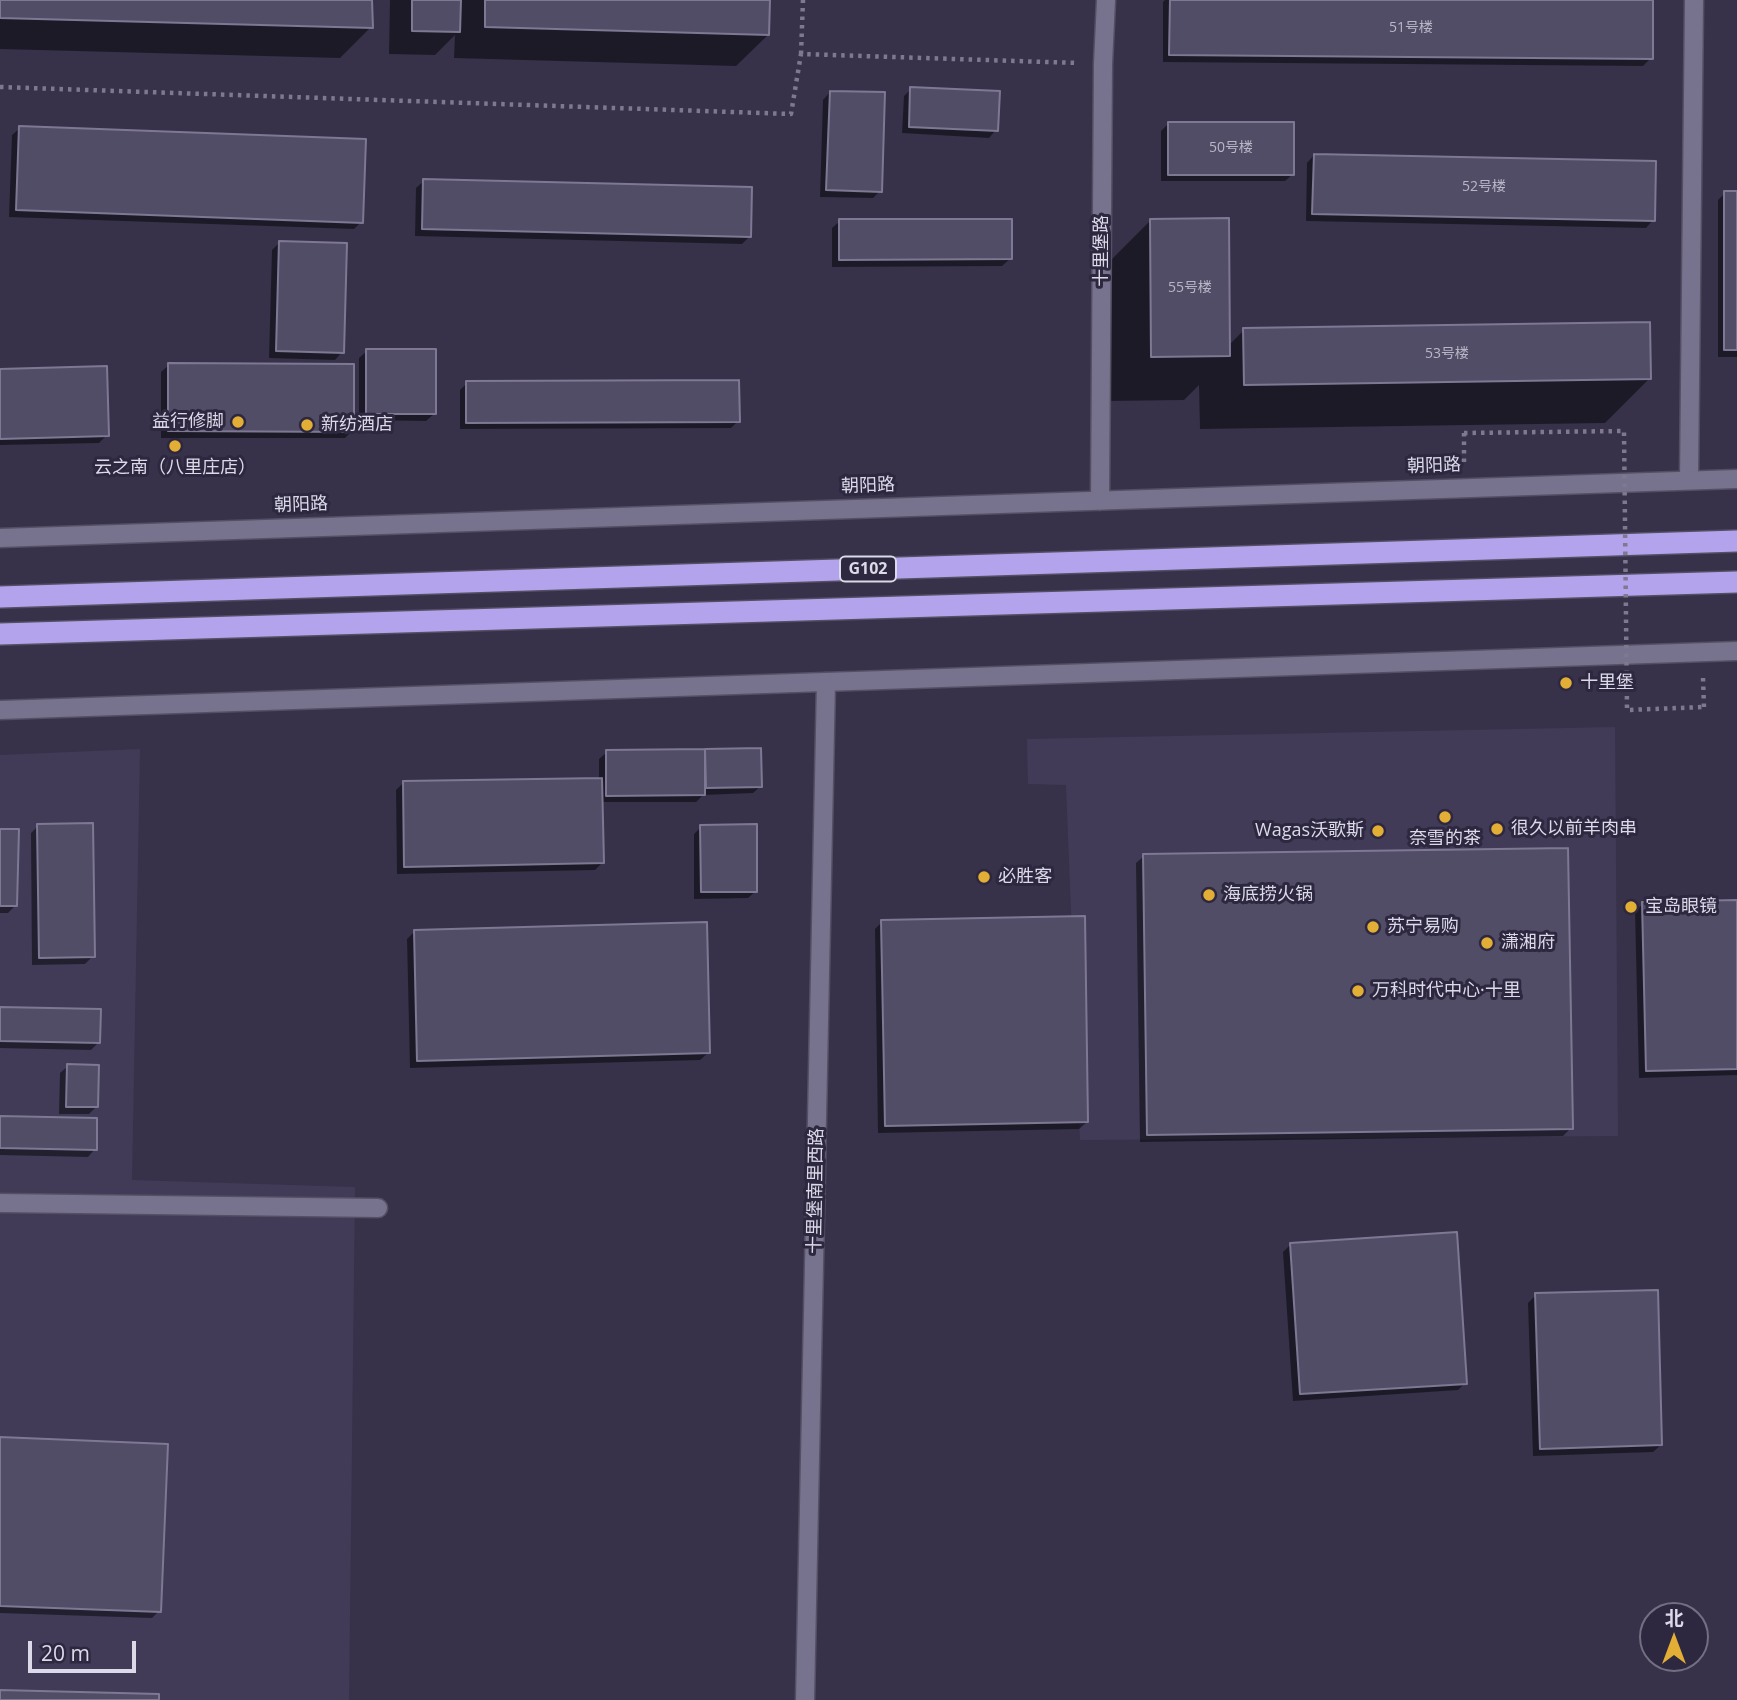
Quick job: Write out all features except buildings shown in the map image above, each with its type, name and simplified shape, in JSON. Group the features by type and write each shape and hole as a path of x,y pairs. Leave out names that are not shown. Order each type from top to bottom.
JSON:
{"highway":[{"name":"G102","path":"0,597 1737,541"},
{"name":"G102","path":"0,634 1737,582"}],"street":[{"name":"十里堡路","path":"1101,501 1105,0"},
{"path":"1689,480 1694,0"},
{"name":"朝阳路","path":"0,538 1737,479"},
{"path":"0,710 1737,652"},
{"name":"十里堡南里西路","path":"805,1700 826,682"},
{"path":"0,1203 378,1208"}],"path":[{"path":"0,87 791,114 801,54 803,0"},
{"path":"801,54 1103,64"},
{"path":"1464,433 1623,431 1627,710 1704,707"}],"shaded area":[{"name":"万科时代中心·十里","path":"1615,727 1618,1136 1080,1140 1066,785 1028,784 1027,739"},
{"path":"140,749 132,1180 355,1187 349,1700 0,1700 0,755"}],"place":[{"name":"益行修脚","path":"238,422"},
{"name":"新纺酒店","path":"307,425"},
{"name":"云之南（八里庄店）","path":"175,446"},
{"name":"十里堡","path":"1566,683"},
{"name":"奈雪的茶","path":"1445,817"},
{"name":"很久以前羊肉串","path":"1497,829"},
{"name":"Wagas沃歌斯","path":"1378,831"},
{"name":"必胜客","path":"984,877"},
{"name":"海底捞火锅","path":"1209,895"},
{"name":"宝岛眼镜","path":"1631,907"},
{"name":"苏宁易购","path":"1373,927"},
{"name":"潇湘府","path":"1487,943"},
{"name":"万科时代中心·十里","path":"1358,991"}]}
